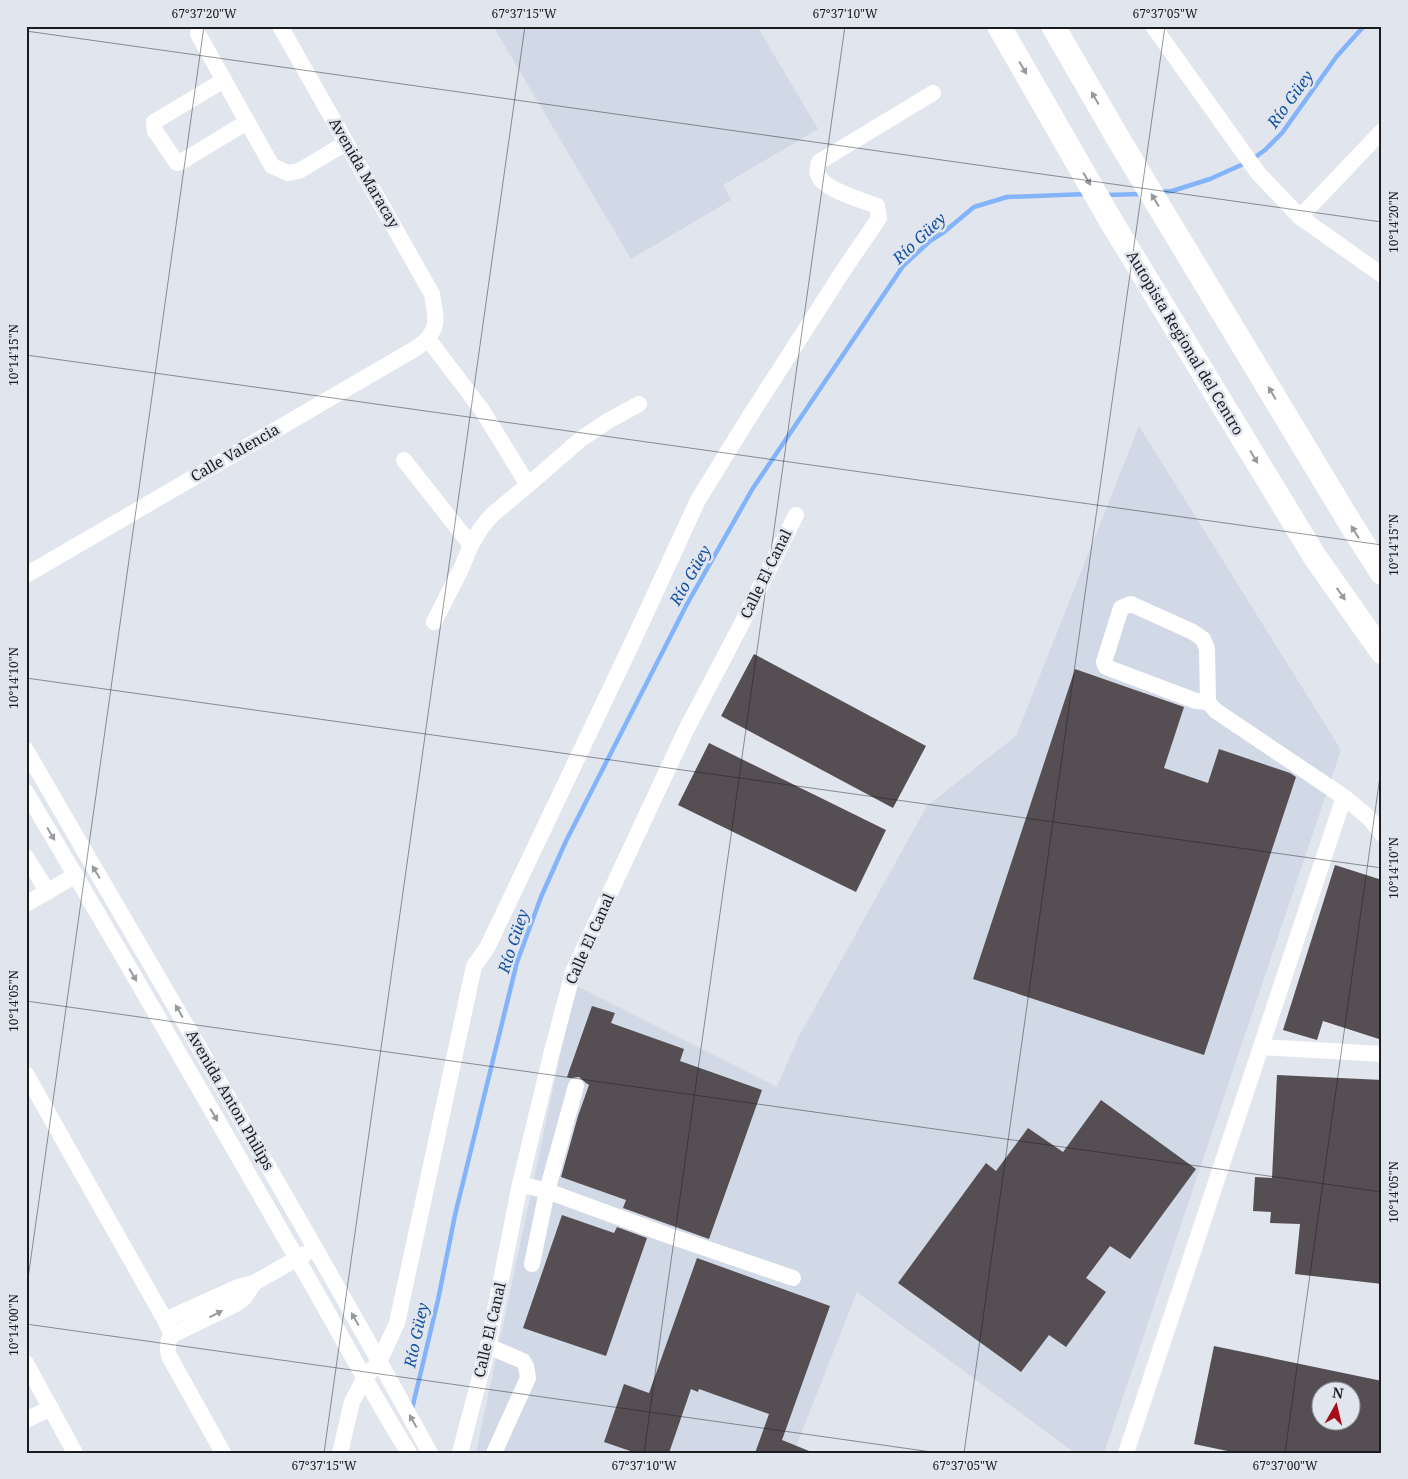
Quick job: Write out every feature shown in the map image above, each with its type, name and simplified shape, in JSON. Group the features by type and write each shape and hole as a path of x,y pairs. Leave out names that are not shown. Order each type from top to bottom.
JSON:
{"highway":[{"name":"Autopista Regional del Centro","path":"998,26 1111,221 1315,557 1382,652"},
{"path":"1053,26 1180,242 1382,573"}],"street":[{"name":"Avenida Maracay","path":"280,26 432,294 436,324"},
{"path":"1153,26 1258,173 1300,217 1382,275"},
{"path":"198,34 272,166 288,173 299,171 346,143"},
{"path":"224,80 154,122 155,131 177,163 247,122"},
{"path":"340,1453 352,1402 364,1378 379,1362 397,1323 474,966 491,940 698,500 843,271 880,218 877,206 827,186 818,177 819,162 933,93"},
{"path":"1300,217 1382,130"},
{"name":"Calle Valencia","path":"26,574 418,347 428,339 436,324"},
{"path":"428,339 482,410 528,484"},
{"path":"434,622 480,528 492,515 581,439 639,404"},
{"path":"404,460 471,545"},
{"name":"Calle El Canal","path":"460,1453 488,1346 520,1184 573,972 686,730 796,515"},
{"path":"1208,702 1196,701 1106,667 1104,662 1121,608 1131,604 1193,632 1203,639 1207,649 1208,702 1216,711 1344,797 1368,818 1382,834"},
{"name":"Avenida Anton Philips","path":"26,750 315,1248 430,1453"},
{"name":"Avenida Anton Philips","path":"26,792 76,875 378,1403 409,1453"},
{"path":"1126,1453 1344,797"},
{"path":"26,857 48,892"},
{"path":"26,904 76,875"},
{"path":"1261,1046 1382,1054"},
{"path":"26,1074 168,1327 167,1347 169,1356 223,1453"},
{"path":"532,1264 547,1191 576,1086"},
{"path":"520,1184 547,1191 793,1278"},
{"path":"168,1327 236,1304 244,1298 254,1283 315,1248"},
{"path":"488,1346 523,1361 528,1378 494,1453"},
{"path":"26,1363 75,1453"},
{"path":"26,1420 51,1408"}],"shaded area":[{"path":"493,26 757,26 818,129 723,185 731,200 631,259"},
{"path":"1139,426 1341,750 1104,1453 1075,1453 857,1292 795,1449 803,1453 476,1453 575,985 777,1087 798,1038 927,806 1016,736"}],"building":[{"path":"754,654 926,746 893,808 721,716"},
{"path":"1075,669 1184,707 1164,768 1208,783 1219,749 1290,773 1296,777 1204,1055 973,979"},
{"path":"709,743 886,830 856,892 678,805"},
{"path":"1335,865 1382,880 1382,1040 1323,1021 1317,1040 1283,1030"},
{"path":"592,1006 615,1013 611,1023 684,1049 680,1061 762,1090 709,1239 623,1208 626,1200 561,1177 589,1085 579,1077 567,1077"},
{"path":"1277,1075 1382,1080 1382,1284 1295,1274 1300,1224 1270,1223 1271,1212 1253,1211 1255,1177 1272,1178"},
{"path":"1101,1100 1196,1169 1130,1259 1110,1246 1086,1278 1106,1292 1066,1347 1049,1335 1021,1372 898,1283 986,1163 996,1171 1028,1128 1063,1152"},
{"path":"562,1215 614,1233 617,1227 647,1238 606,1356 523,1328"},
{"path":"697,1258 830,1306 782,1440 814,1453 755,1453 769,1414 699,1389 698,1392 691,1389 669,1453 636,1453 604,1442 624,1384 649,1393"},
{"path":"1214,1346 1382,1381 1382,1453 1237,1453 1194,1444"}],"waterway":[{"name":"Río Güey","path":"1160,192 1172,191 1210,179 1250,161 1265,150 1282,133 1337,56 1364,26"},
{"name":"Río Güey","path":"412,1409 438,1300 455,1215 517,962 541,897 566,841 687,604 753,488 903,266 930,241 974,207 1007,197 1087,194"},
{"name":"Río Güey","path":"1105,195 1142,194"}]}
